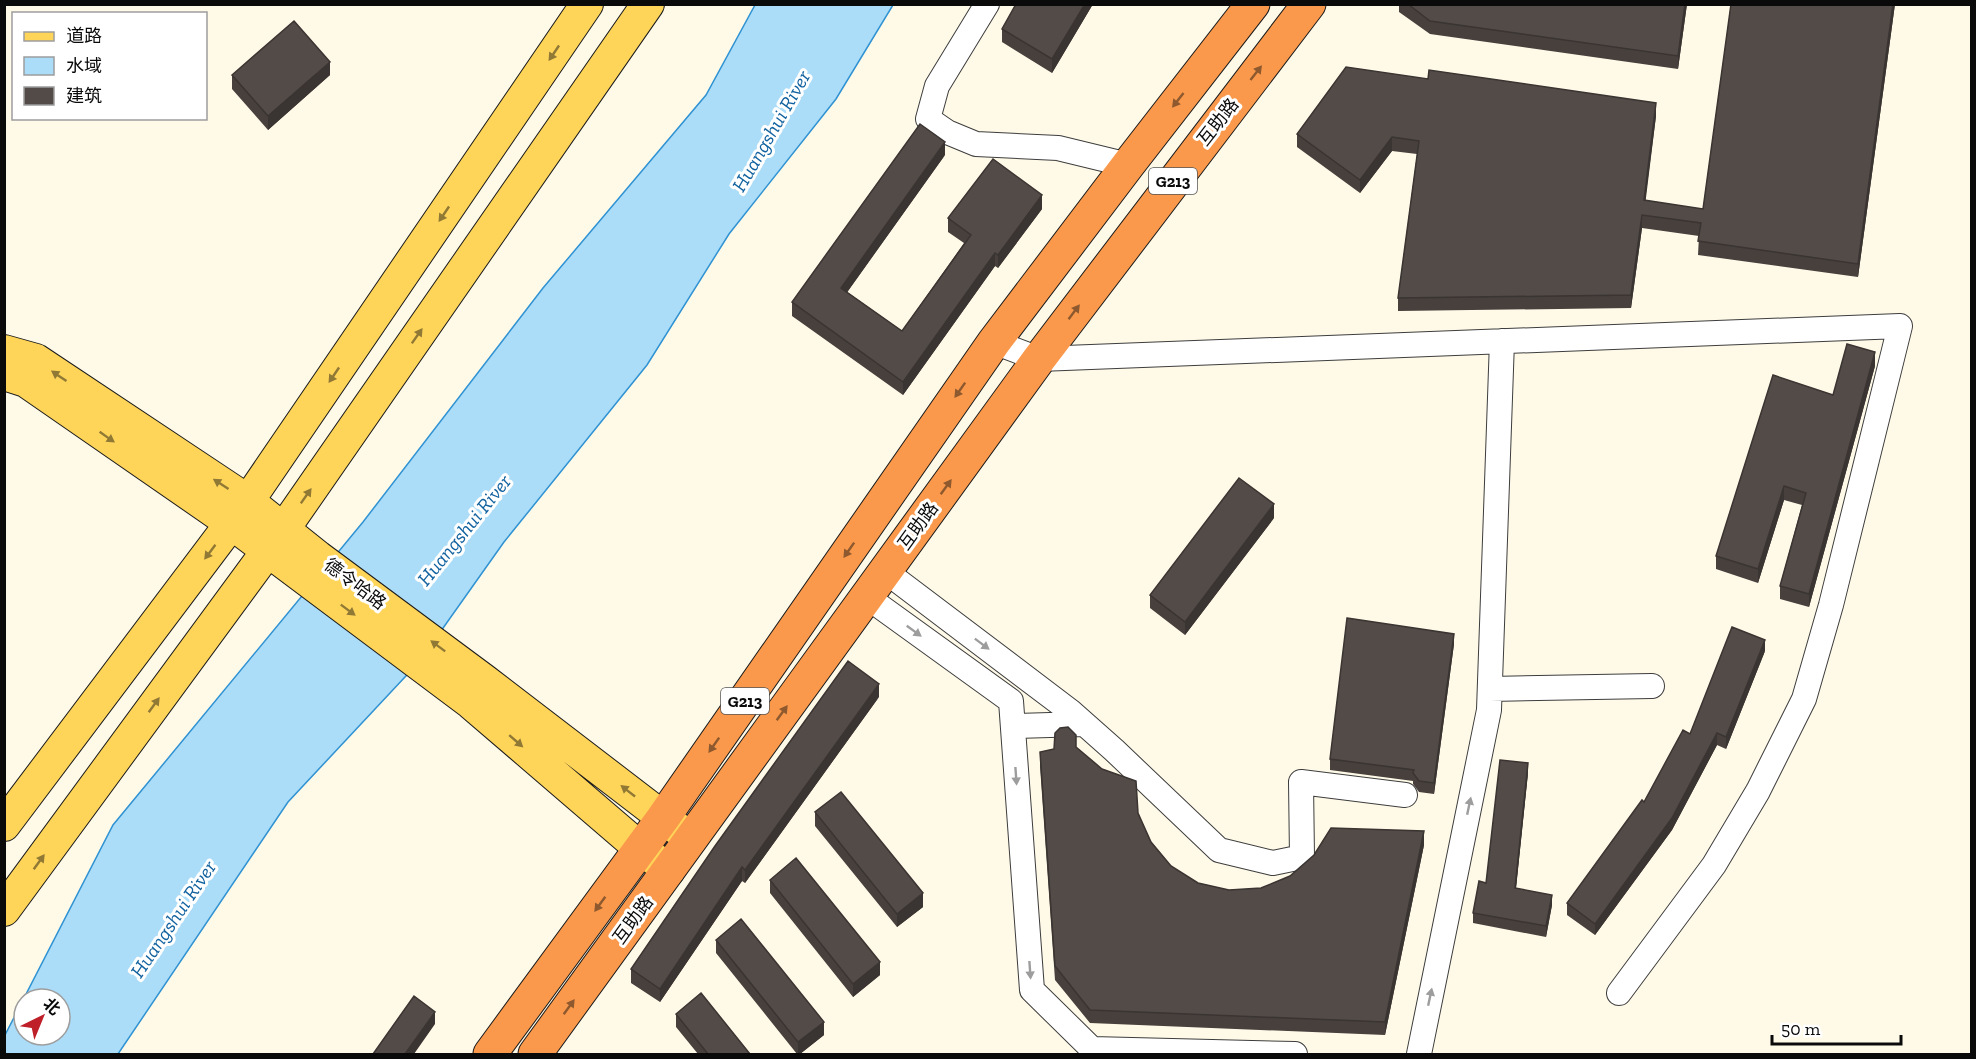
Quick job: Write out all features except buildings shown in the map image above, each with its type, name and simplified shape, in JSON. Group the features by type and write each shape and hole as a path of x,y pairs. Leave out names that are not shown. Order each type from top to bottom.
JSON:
{"highway":[{"name":"互助路","path":"490,1054 663,818 994,342 1253,4"},
{"name":"互助路","path":"535,1054 1039,359 1309,4"}],"main road":[{"path":"4,825 240,512 587,4"},
{"path":"4,910 275,540 648,4"},
{"name":"德令哈路","path":"4,351 36,360 478,692 691,839"},
{"name":"德令哈路","path":"4,374 26,381 240,512"},
{"name":"德令哈路","path":"478,692 641,849 669,870"}],"street":[{"path":"987,4 937,86 927,119 947,132 976,144 1058,148 1128,165"},
{"path":"994,342 1039,359 1900,326 1832,605 1804,699 1758,791 1714,865 1619,993"},
{"path":"1419,1054 1489,710 1502,341"},
{"path":"876,584 1077,717 1219,850 1273,863 1302,857 1301,783 1405,795"},
{"path":"876,584 1011,701 1032,990 1092,1049 1295,1054"},
{"path":"1490,689 1652,686"},
{"path":"1013,726 1077,717"}],"water":[{"name":"Huangshui River","path":"755,5 893,5 836,99 729,234 647,365 504,542 419,662 288,802 118,1054 5,1054 4,1037 12,1021 12,1047 72,1047 72,987 30,987 113,825 363,522 543,288 706,95"}]}
